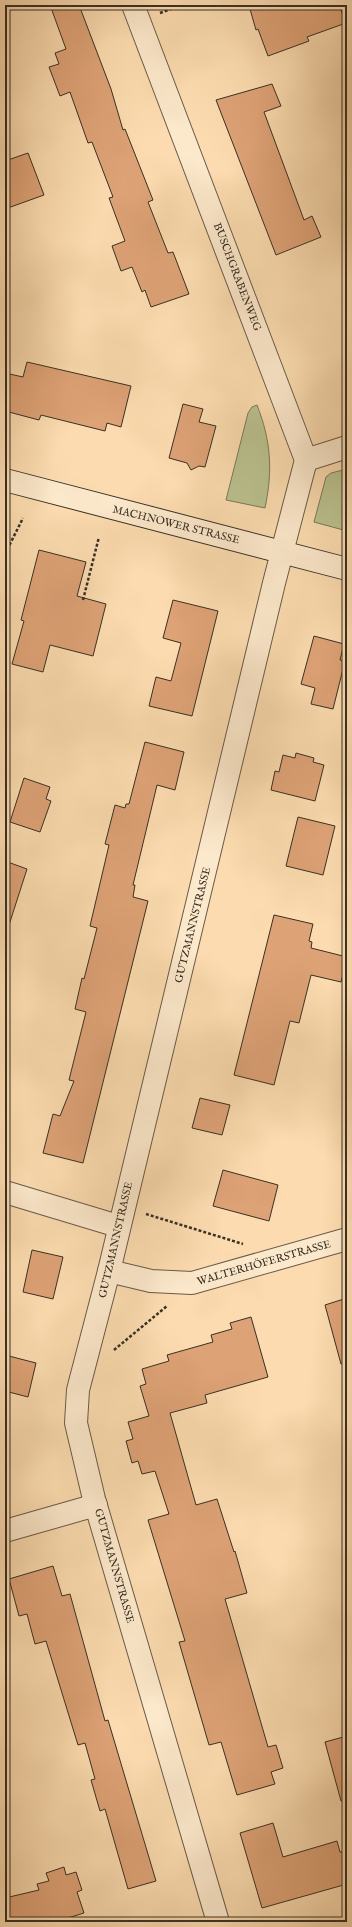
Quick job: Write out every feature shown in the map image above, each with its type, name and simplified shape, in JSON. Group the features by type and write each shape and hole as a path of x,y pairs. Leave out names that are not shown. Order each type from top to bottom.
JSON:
{"street":[{"name":"BUSCHGRABENWEG","path":"133,5 306,460"},
{"path":"283,552 306,460 347,447"},
{"name":"MACHNOWER STRASSE","path":"5,480 347,569"},
{"name":"GUTZMANNSTRASSE","path":"217,1922 96,1505 76,1423 78,1390 109,1271 118,1226 283,552"},
{"path":"5,1192 118,1226"},
{"name":"WALTERHÖFERSTRASSE","path":"109,1271 152,1281 192,1284 347,1239"},
{"path":"5,1531 96,1505"}],"path":[{"path":"158,14 182,5"},
{"path":"5,554 23,518"},
{"path":"83,600 100,537"},
{"path":"142,1212 245,1244"},
{"path":"112,1352 171,1303"}],"green space":[{"path":"257,405 268,443 270,468 268,494 265,508 226,500 248,413 252,407"},
{"path":"347,469 347,531 314,522 326,477 331,473"}],"building":[{"path":"50,5 79,5 111,89 123,130 125,129 153,200 148,202 168,253 173,252 189,294 151,307 145,290 142,292 132,267 121,271 112,246 125,241 109,198 113,197 92,142 88,143 70,92 60,96 49,67 59,64 55,53 66,49"},
{"path":"261,5 339,5 346,23 307,37 309,41 268,56 258,29 256,30 250,9"},
{"path":"272,84 281,106 264,112 304,220 312,216 321,237 276,255 216,100"},
{"path":"28,153 44,195 5,209 5,161"},
{"path":"27,362 131,386 121,427 107,423 105,431 41,415 39,420 5,411 5,373 23,377"},
{"path":"183,404 203,409 199,422 216,426 205,467 199,466 191,470 187,463 169,458"},
{"path":"39,550 86,562 77,596 106,604 93,656 50,645 43,672 12,664 24,621 21,620"},
{"path":"173,600 218,611 192,716 149,706 156,677 171,681 181,643 163,638"},
{"path":"314,636 344,644 340,660 345,661 333,709 311,704 315,688 301,684"},
{"path":"145,742 184,752 175,790 157,785 133,885 135,885 133,897 148,901 83,1163 43,1153 53,1114 60,1116 74,1081 69,1080 86,1012 75,1009 82,978 84,979 97,928 90,926 109,845 105,844 115,805 125,808 126,804 129,804"},
{"path":"296,753 314,758 313,762 324,765 315,801 271,790 275,771 279,772 283,755 295,758"},
{"path":"24,778 50,787 46,799 51,801 40,832 10,822"},
{"path":"298,817 335,826 323,875 286,866"},
{"path":"5,861 27,869 9,925 5,925"},
{"path":"274,915 313,924 309,941 312,942 311,948 347,957 347,959 341,982 311,975 299,1023 290,1021 274,1085 234,1075"},
{"path":"200,1098 230,1105 222,1135 192,1128"},
{"path":"223,1170 278,1185 269,1221 213,1206"},
{"path":"32,1250 63,1257 53,1299 23,1292"},
{"path":"347,1298 347,1363 341,1364 325,1305"},
{"path":"251,1317 268,1377 205,1395 207,1403 170,1413 196,1505 217,1499 234,1552 235,1551 247,1593 225,1599 268,1747 276,1745 283,1768 271,1772 275,1784 237,1795 221,1742 209,1745 179,1642 185,1641 148,1520 169,1514 155,1471 142,1474 138,1461 132,1463 126,1441 133,1439 128,1422 149,1416 140,1386 146,1384 142,1369 169,1361 167,1355 213,1342 211,1335 232,1329 230,1323"},
{"path":"5,1355 36,1363 28,1397 5,1391"},
{"path":"53,1566 62,1596 70,1594 105,1721 108,1720 156,1881 128,1889 105,1809 100,1811 91,1780 95,1779 85,1743 78,1745 46,1641 35,1644 27,1614 19,1616 9,1579"},
{"path":"347,1736 347,1800 341,1801 325,1742"},
{"path":"273,1823 283,1857 337,1841 340,1852 343,1852 347,1866 347,1884 262,1908 240,1833"},
{"path":"64,1867 66,1875 76,1872 82,1890 77,1892 84,1913 55,1922 5,1922 5,1898 39,1890 37,1884 49,1881 46,1873"}]}
